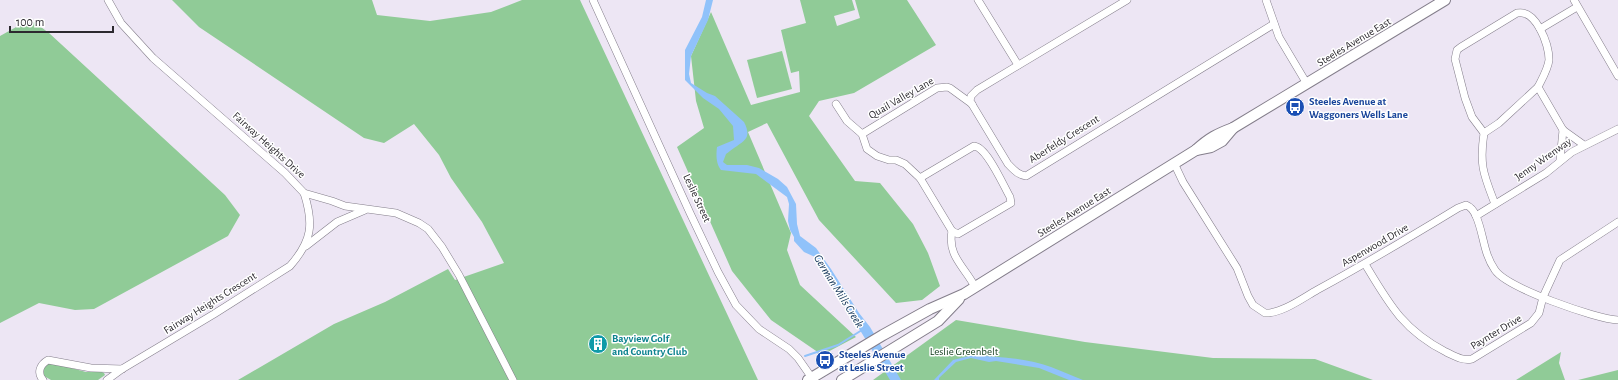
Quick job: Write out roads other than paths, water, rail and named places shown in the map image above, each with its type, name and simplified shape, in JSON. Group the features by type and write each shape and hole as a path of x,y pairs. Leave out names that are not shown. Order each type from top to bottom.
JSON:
{"main road":[{"name":"Steeles Avenue East","path":"811,379 882,335 930,309 964,294 1196,150 1218,144 1233,128 1445,0"},
{"name":"Steeles Avenue East","path":"842,380 852,376 938,321 964,294"}],"street":[{"name":"Fairway Heights Drive","path":"108,0 121,24 153,58 279,167 304,193 345,206 396,213 419,223 428,229 459,275 513,380"},
{"name":"Leslie Street","path":"593,0 690,213 718,272 736,304 759,329 789,349 798,358 811,379"},
{"path":"978,0 1018,65"},
{"path":"972,104 970,101 971,96 977,90 1127,0"},
{"path":"1266,0 1274,24 1285,47 1307,84"},
{"path":"1540,29 1576,3 1618,76"},
{"path":"1484,133 1499,123 1538,86 1549,62 1548,45 1540,29 1530,15 1526,13 1517,13 1457,50 1455,59 1465,98 1472,116 1484,133 1481,162 1483,174 1495,204"},
{"name":"Aberfeldy Crescent","path":"972,104 1008,164 1015,171 1026,176 1274,24"},
{"name":"Jenny Wrenway","path":"1538,86 1563,130 1584,145"},
{"name":"Quail Valley Lane","path":"862,134 937,88 950,88 972,104"},
{"path":"836,104 847,121 862,134 867,149 878,156 889,160 896,160 904,164 920,178 952,231 958,234 967,230 1011,203 1010,197 991,162 984,151 978,146 974,146 920,178"},
{"name":"Jenny Wrenway","path":"1476,216 1546,173 1560,160 1584,145 1597,141 1618,129"},
{"path":"1560,160 1563,130"},
{"name":"Aspenwood Drive","path":"1174,163 1183,182 1237,268 1253,305 1264,313 1270,313 1281,309 1365,264 1461,206 1470,206 1476,216"},
{"name":"Fairway Heights Crescent","path":"107,380 122,369 290,266 299,256 310,232 311,223 304,193"},
{"name":"Fairway Heights Crescent","path":"303,248 337,222 367,209"},
{"path":"1476,216 1485,251 1495,271 1504,280 1543,297 1599,317 1618,320"},
{"name":"Paynter Drive","path":"1365,264 1393,310 1405,324 1431,344 1459,359 1466,360 1472,359 1531,323 1540,313 1543,297 1560,260 1618,222"},
{"path":"952,231 950,239 952,250 958,262 969,275 975,287"},
{"path":"43,380 41,378 40,368 43,363 48,360 91,368 122,369"}],"water":[{"name":"German Mills Creek","path":"706,0 713,0 708,20 691,56 689,74 691,83 715,96 744,122 747,132 746,138 726,154 723,162 727,165 747,165 759,168 778,179 787,187 796,204 797,224 800,236 816,248 831,269 859,313 870,327 901,380 890,380 819,262 815,257 804,252 794,241 788,221 789,204 787,197 756,174 721,170 719,168 716,153 717,147 734,140 733,126 719,109 703,98 685,80 685,50 702,17"},
{"path":"973,355 1012,358 1042,364 1083,380 1069,380 1039,368 996,361 989,362 971,358 956,362 939,378 939,380 934,380 953,360"}],"waterway":[{"path":"805,356 838,345 862,330"}],"place":[{"name":"Steeles Avenue at Waggoners Wells Lane","path":"1295,107"},
{"name":"Bayview Golf and Country Club","path":"598,344"},
{"name":"Steeles Avenue at Leslie Street","path":"825,360"}],"park label":[{"name":"Leslie Greenbelt","path":"964,351"}]}
